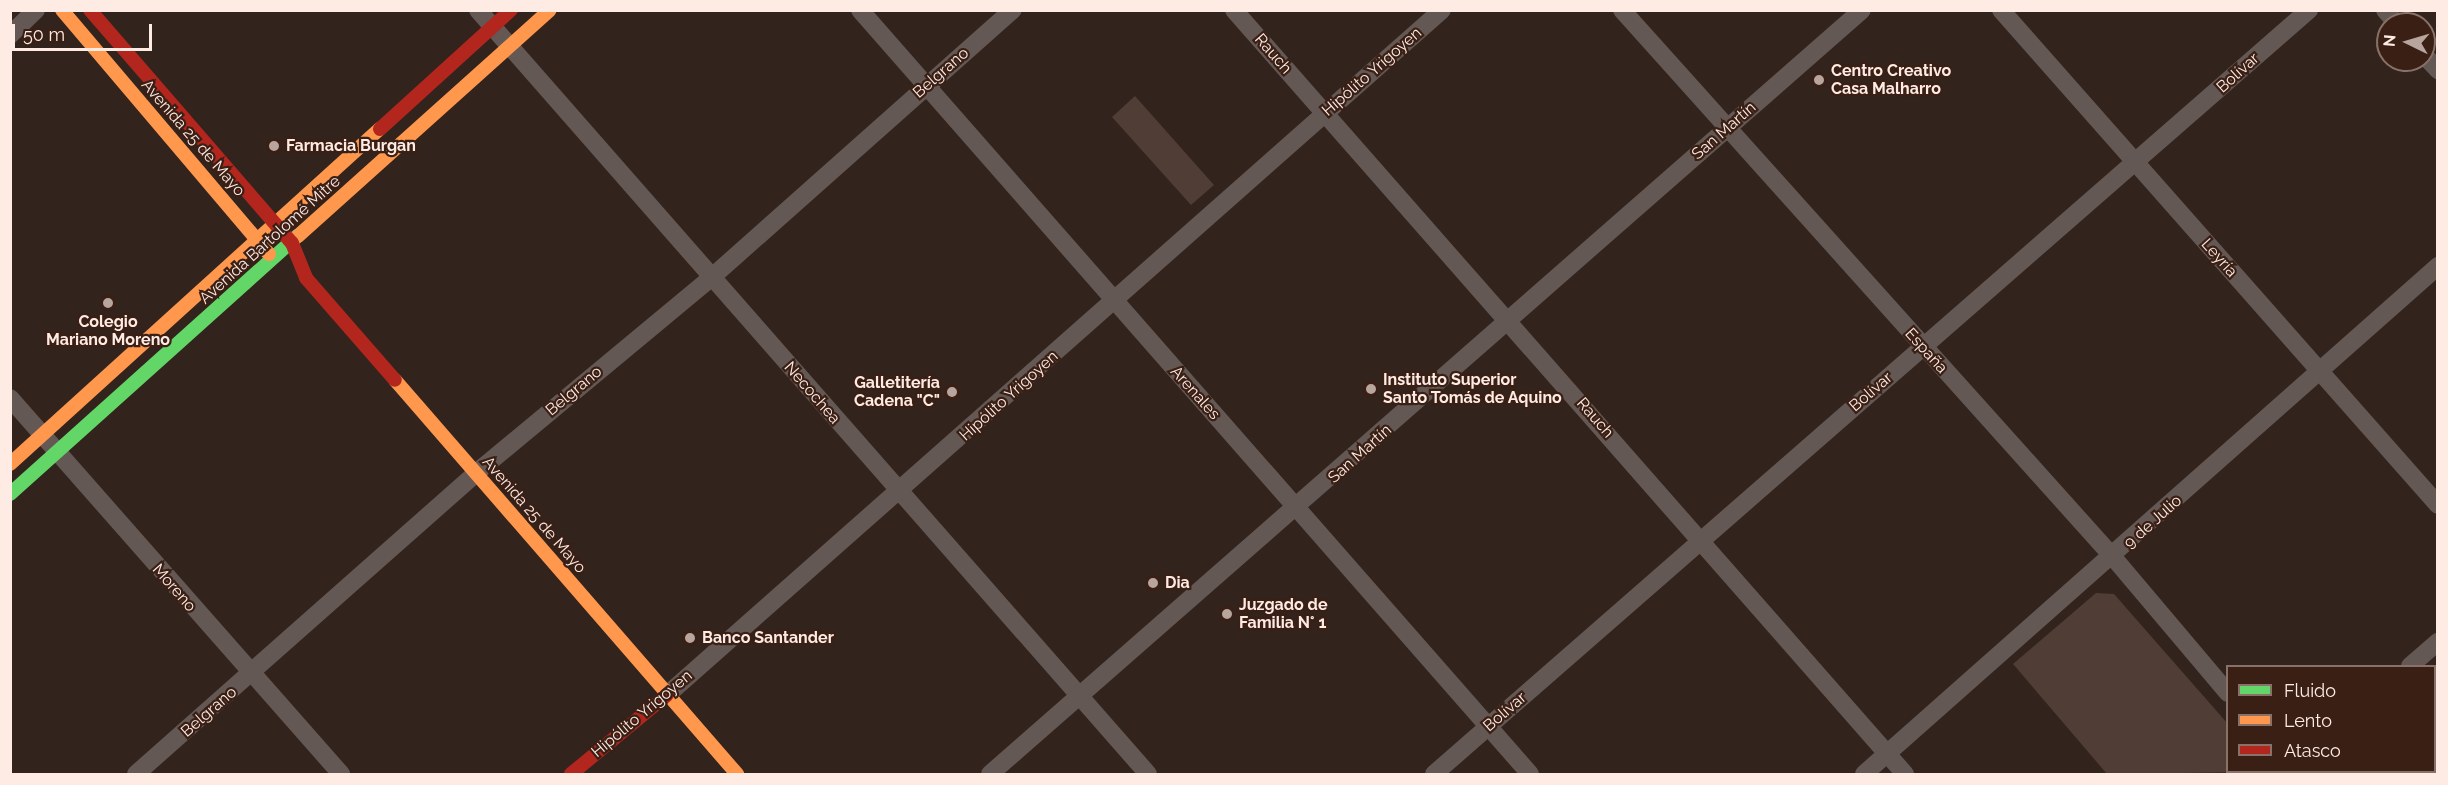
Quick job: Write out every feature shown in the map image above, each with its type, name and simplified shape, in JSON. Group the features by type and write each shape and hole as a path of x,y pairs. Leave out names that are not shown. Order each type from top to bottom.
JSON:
{"main road":[{"name":"Avenida 25 de Mayo","path":"62,10 273,259 306,278 737,774"},
{"name":"Avenida 25 de Mayo","path":"90,10 292,243 306,278"},
{"name":"Avenida Bartolomé Mitre","path":"10,464 511,10"},
{"name":"Avenida Bartolomé Mitre","path":"10,494 550,10"},
{"name":"Hipólito Yrigoyen","path":"571,774 667,695"}],"street":[{"path":"10,35 36,10"},
{"name":"Necochea","path":"478,10 899,494 1148,774"},
{"name":"Arenales","path":"860,10 1530,774"},
{"name":"Belgrano","path":"136,774 476,473 711,277 1013,10"},
{"name":"Rauch","path":"1234,10 1324,114 1511,320 1700,541 1905,774"},
{"name":"Hipólito Yrigoyen","path":"667,695 899,494 1442,10"},
{"name":"España","path":"1622,10 1922,347 2113,557 2226,691"},
{"name":"San Martín","path":"990,774 1299,509 1862,10"},
{"name":"Leyría","path":"2001,10 2135,165 2322,371 2438,505"},
{"name":"Bolívar","path":"1434,774 1922,347 2135,165 2309,10"},
{"name":"9 de Julio","path":"1864,774 2113,557 2438,266"},
{"name":"Moreno","path":"10,398 250,675 341,774"},
{"path":"2411,665 2438,642"}],"building":[{"path":"1135,96 1214,185 1191,205 1112,117"},
{"path":"2096,593 2114,594 2226,722 2226,772 2107,774 2013,664"}],"traffic: fast":[{"path":"10,494 298,236"}],"traffic: slow":[{"path":"62,10 269,254"},
{"path":"298,236 550,10"},
{"path":"10,464 380,129"},
{"path":"395,380 737,774"}],"traffic: jam":[{"path":"90,10 292,243 306,278 395,380"},
{"path":"380,129 511,10"},
{"path":"571,774 667,695"}],"place":[{"name":"Centro Creativo Casa Malharro","path":"1819,80"},
{"name":"Farmacia Burgan","path":"274,146"},
{"name":"Colegio Mariano Moreno","path":"108,303"},
{"name":"Instituto Superior Santo Tomás de Aquino","path":"1371,389"},
{"name":"Galletitería Cadena \"C\"","path":"952,392"},
{"name":"Dia","path":"1153,583"},
{"name":"Juzgado de Familia N° 1","path":"1227,614"},
{"name":"Banco Santander","path":"690,638"}]}
